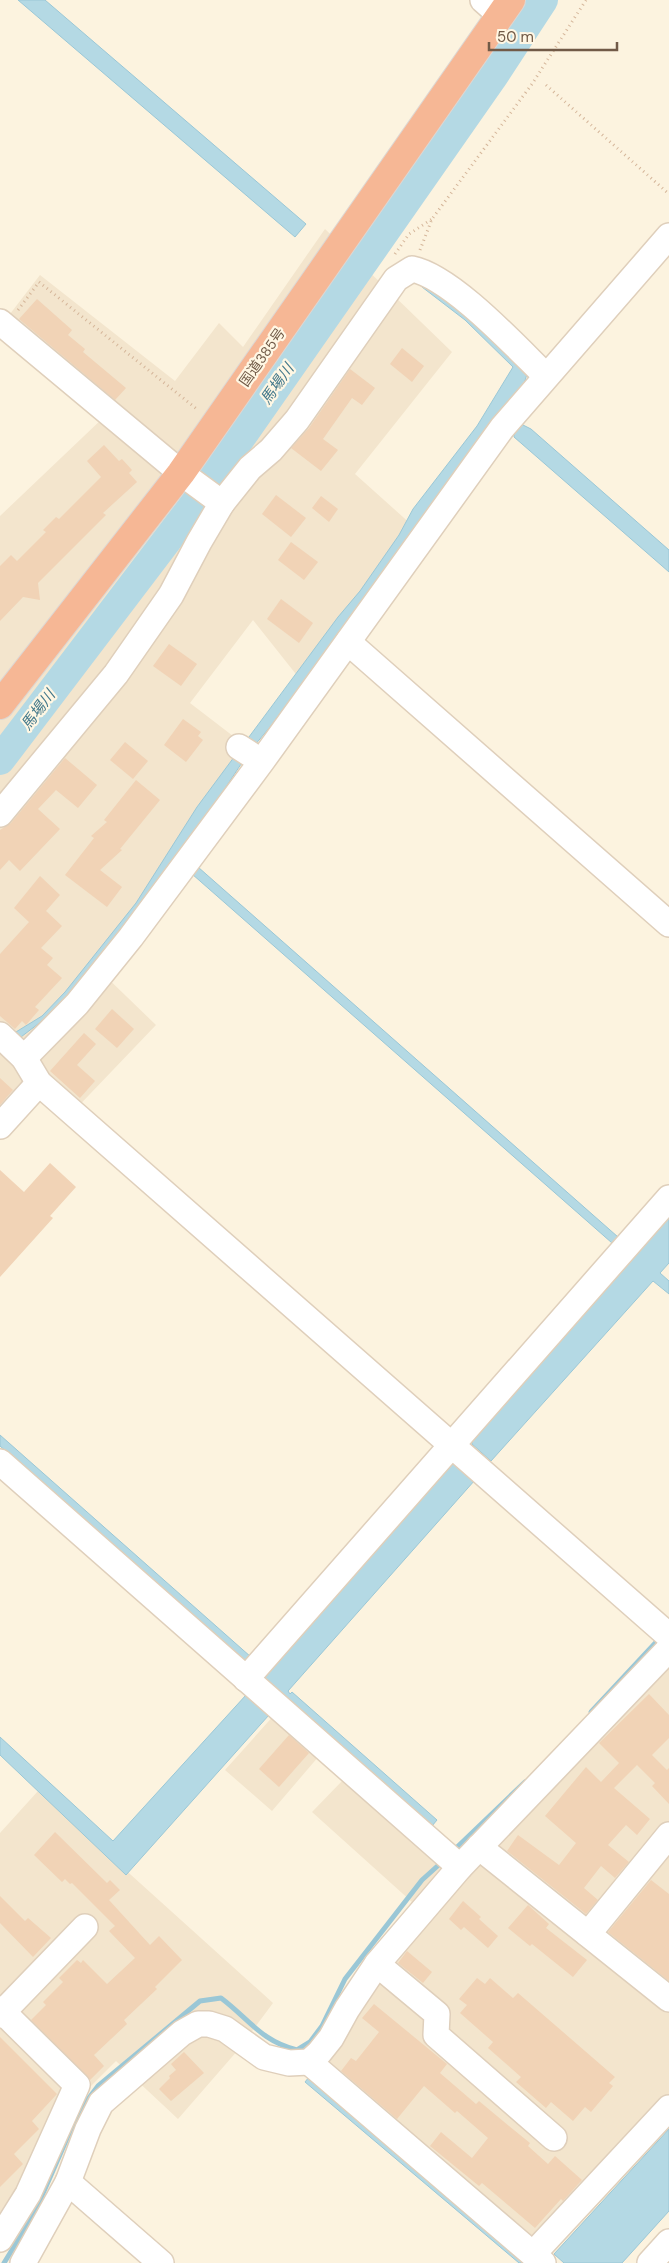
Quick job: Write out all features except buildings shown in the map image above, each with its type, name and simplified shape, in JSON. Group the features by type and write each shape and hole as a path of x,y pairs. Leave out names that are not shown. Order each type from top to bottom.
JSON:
{"highway":[{"name":"国道385号","path":"0,706 187,478 215,423 498,5"}],"street":[{"path":"24,1058 77,1004 131,938 502,428 669,236"},
{"path":"0,814 116,674 171,595 199,542 218,500 271,450 297,420 396,278 412,269 426,272 480,312 546,376"},
{"path":"3,324 187,478 218,500"},
{"path":"348,642 669,924"},
{"path":"0,1034 24,1058 39,1083 452,1444 666,1638 479,1847 452,1860 377,1964 347,2009 332,2038 319,2054 309,2062 289,2063 264,2057 225,2029 209,2024 198,2024 182,2033 102,2103 88,2128 68,2182 23,2263"},
{"path":"0,1126 39,1083"},
{"path":"246,1679 669,1198"},
{"path":"0,1462 452,1860"},
{"path":"588,1934 669,1835"},
{"path":"479,1847 669,1999"},
{"path":"0,2239 28,2194 77,2085 1,2012 85,1927"},
{"path":"377,1964 437,2014 436,2035 554,2138"},
{"path":"309,2062 538,2259 669,2108"},
{"path":"68,2182 161,2263"},
{"path":"650,2263 669,2242"}],"path":[{"path":"412,269 432,219 532,84 586,0"},
{"path":"546,85 669,194"},
{"path":"3,324 40,282 215,423"}],"shaded area":[{"path":"325,229 452,352 355,474 413,526 299,678 253,620 190,703 246,746 96,967 156,1025 68,1117 38,1091 0,1132 0,516 104,417 0,327 40,275 175,381 219,323 243,347"},
{"path":"669,1633 669,2097 524,2255 306,2069 358,1975 412,1902 312,1812 343,1780 319,1756 272,1811 225,1770 285,1703 458,1856"},
{"path":"38,1791 273,2003 238,2050 178,2119 116,2061 89,2088 28,2211 0,2254 0,1833"}],"water":[{"path":"18,0 45,0 306,224 295,237"},
{"path":"424,283 476,320 527,374 524,384 270,727 249,752 164,881 73,992 42,1021 17,1040 11,1035 42,1016 65,992 136,903 197,807 338,617 360,591 399,535 413,509 477,426 513,367 465,320 422,287"},
{"path":"519,423 531,429 669,550 669,572 514,437 514,426"},
{"path":"198,867 618,1237 612,1243 192,874"},
{"path":"669,1216 669,1263 660,1273 669,1281 669,1294 653,1281 491,1461 472,1444 472,1439"},
{"path":"0,1435 251,1657 246,1663 0,1446"},
{"path":"456,1463 475,1480 288,1691 290,1694 292,1692 437,1820 432,1826 263,1678 451,1464"},
{"path":"246,1695 269,1715 126,1875 0,1755 0,1737 113,1841"},
{"path":"309,2077 529,2263 519,2263 305,2082"},
{"path":"669,2129 669,2211 622,2263 564,2263 554,2254"}],"waterway":[{"name":"馬場川","path":"0,760 190,510 492,78 543,0"},
{"path":"591,1712 660,1638"},
{"path":"452,1852 525,1782"},
{"path":"4,2263 34,2214 79,2111 98,2086 200,2001 221,1998 265,2035 285,2046 297,2050 310,2042 322,2026 345,1979 422,1880 442,1862"}]}
